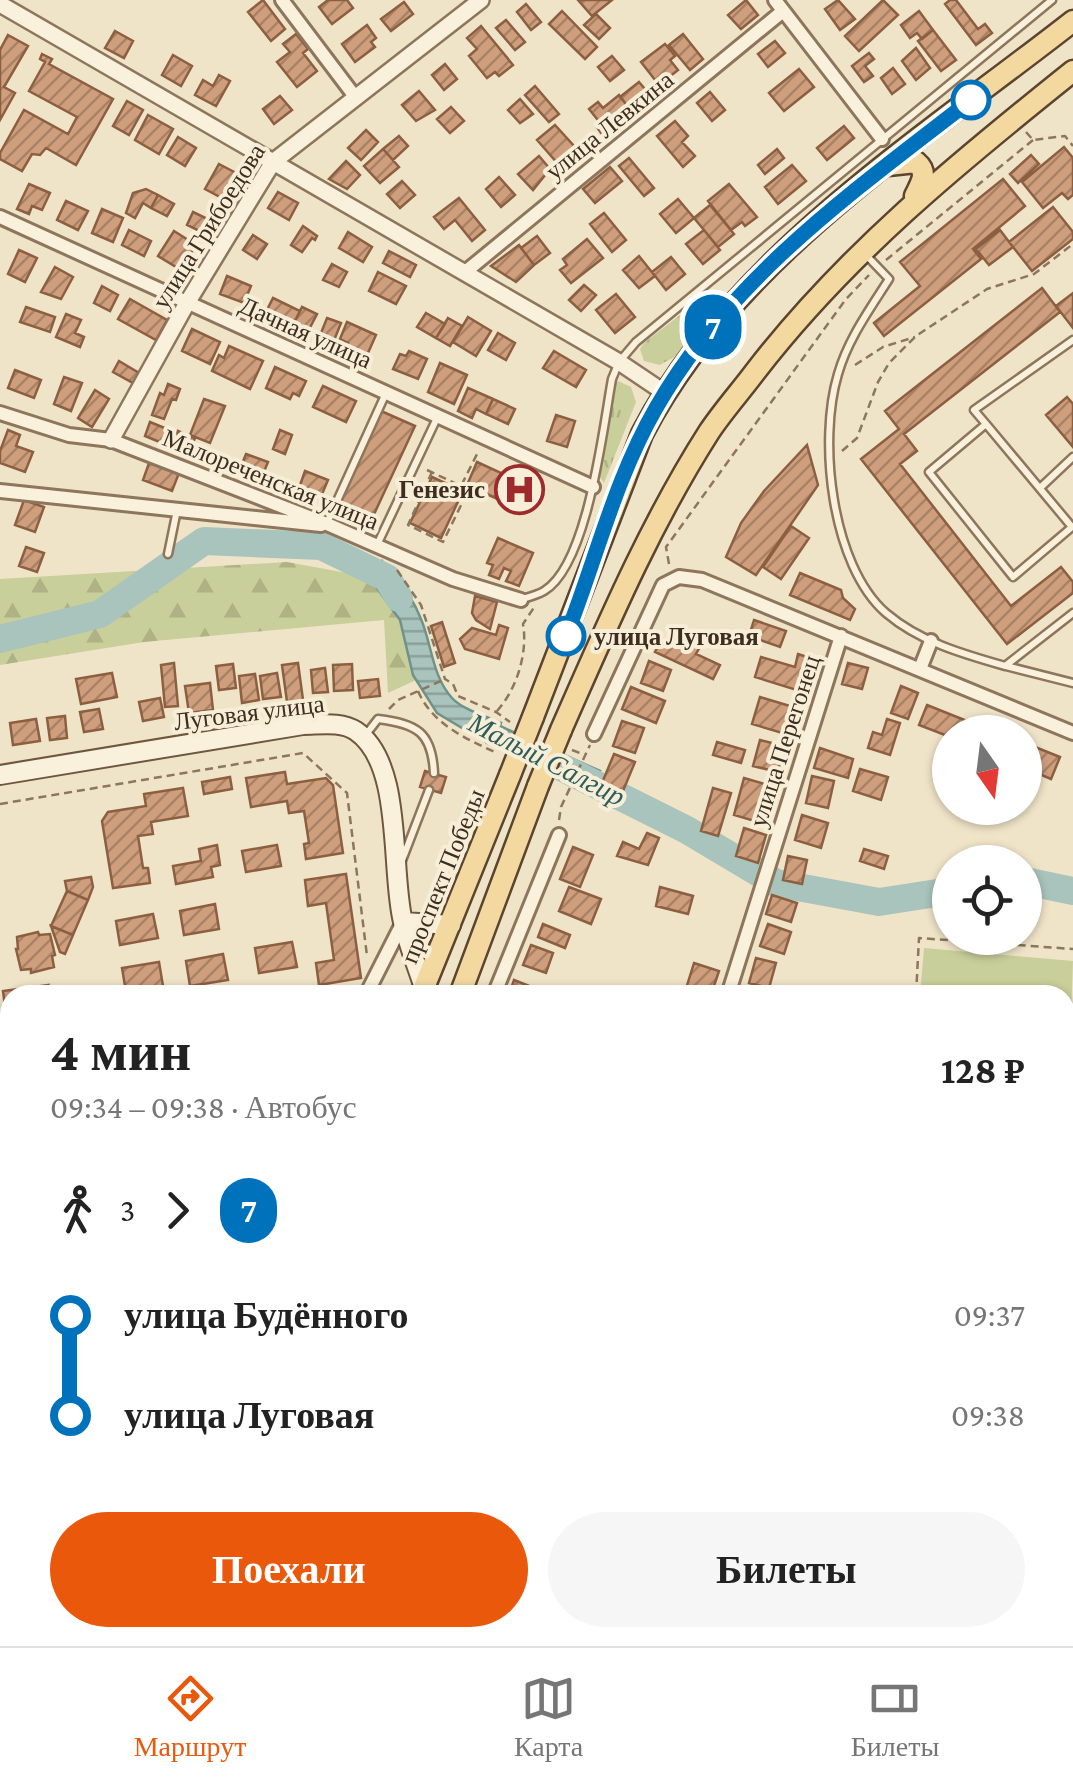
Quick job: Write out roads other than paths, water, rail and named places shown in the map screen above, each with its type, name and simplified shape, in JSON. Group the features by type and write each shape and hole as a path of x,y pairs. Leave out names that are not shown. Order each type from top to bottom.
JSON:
{"main road":[{"path":"665,394 722,315 784,250 1073,21"},
{"path":"464,985 538,786 632,568 712,428 793,322 862,251 912,202 1073,71"},
{"path":"887,166 916,162 922,167 924,175 912,202"},
{"name":"проспект Победы","path":"425,985 629,464 665,394"},
{"name":"Луговая улица","path":"0,776 303,725 342,726 363,738"},
{"path":"363,738 384,775 394,836 395,877 420,985"},
{"path":"403,922 451,925"}],"street":[{"path":"282,0 356,98"},
{"name":"улица Грибоедова","path":"110,440 273,162 481,0"},
{"path":"1,2 619,362 665,394"},
{"path":"779,5 882,139"},
{"name":"улица Левкина","path":"464,274 779,5"},
{"name":"Дачная улица","path":"0,218 593,488"},
{"name":"Малореченская улица","path":"0,413 69,435 110,440 326,524 453,579 521,600"},
{"path":"0,492 326,524"},
{"path":"594,734 663,585 679,578 702,580 1073,733"},
{"name":"улица Перегонец","path":"731,985 841,636"},
{"path":"920,669 930,641"},
{"path":"498,985 558,832"},
{"path":"371,985 403,922"}],"lane":[{"path":"521,600 547,590 574,550 593,488 612,379 619,362 636,342 1052,0"},
{"path":"862,251 889,279 850,341 839,371 830,419 830,479 842,536 861,581 884,612 930,641 1073,684"},
{"path":"986,424 929,472 1014,577 1072,528 1040,488 986,424 974,410 1073,340"},
{"path":"326,524 386,393"},
{"path":"377,545 437,416"},
{"path":"1040,488 1073,458"},
{"path":"168,554 178,509"},
{"path":"1005,666 1073,613"},
{"path":"363,738 378,719 415,728 426,737 434,773"},
{"path":"395,877 429,790"}],"water":[{"path":"382,561 417,610 436,670 452,698 501,723 500,726 600,771 593,787 489,744 437,713 413,675 400,620 369,577"}],"waterway":[{"name":"Малый Салгир","path":"0,639 100,614 204,541 321,546 387,578 399,598"},
{"name":"Малый Салгир","path":"563,768 687,830 776,883 879,902 932,894"},
{"name":"Малый Салгир","path":"1042,885 1073,891"}],"place":[{"name":"Генезис","path":"520,489"},
{"name":"улица Луговая","path":"566,636"}]}
